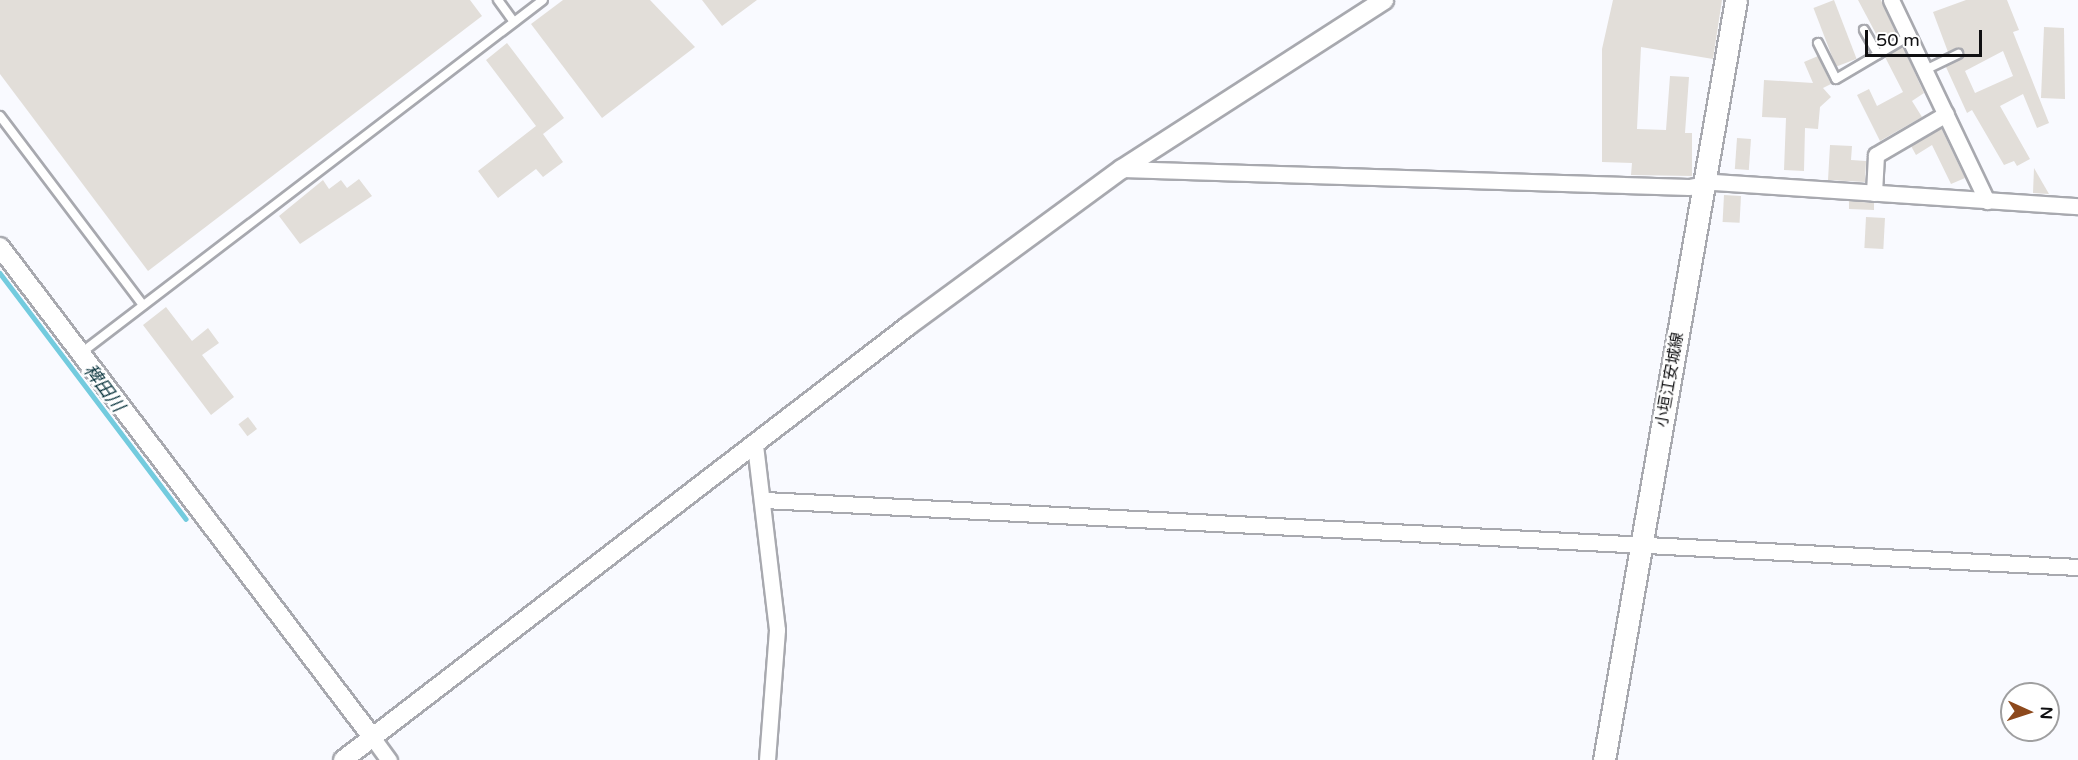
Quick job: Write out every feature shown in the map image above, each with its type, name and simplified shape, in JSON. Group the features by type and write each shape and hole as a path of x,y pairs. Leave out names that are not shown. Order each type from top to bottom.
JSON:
{"main road":[{"name":"小垣江安城線","path":"1604,760 1701,184 1736,0"}],"street":[{"path":"343,760 1122,169 1384,0"},
{"path":"1891,0 1987,201"},
{"path":"1874,193 1876,155 1946,114"},
{"path":"1122,169 1701,184 2078,206"},
{"path":"0,247 389,760"},
{"path":"756,445 777,630 767,760"},
{"path":"764,500 2078,567"}],"lane":[{"path":"498,0 514,22"},
{"path":"81,352 543,0"},
{"path":"1864,30 1878,54"},
{"path":"1818,43 1836,79 1908,36"},
{"path":"1925,70 1958,54"},
{"path":"0,116 143,305"}],"building":[{"path":"0,0 470,0 482,16 148,271 0,74"},
{"path":"563,0 650,0 695,47 602,118 531,24"},
{"path":"702,0 757,0 722,26"},
{"path":"1613,0 1722,0 1713,59 1641,47 1637,129 1666,130 1670,76 1689,77 1685,133 1692,133 1692,176 1631,175 1632,163 1602,162 1602,49"},
{"path":"1834,0 1857,59 1836,67 1813,8"},
{"path":"1858,0 1881,0 1897,36 1882,45"},
{"path":"1966,0 2007,0 2019,30 2013,32 2049,123 2037,128 2023,94 2000,106 2030,159 2017,166 2014,161 2004,165 1972,110 1967,113 1946,67 1964,52 1948,52 1933,12","holes":["2003,51 2013,76 1975,93 1965,71"]},
{"path":"2044,27 2064,28 2065,99 2041,98"},
{"path":"507,43 564,118 543,134 563,162 543,177 536,169 498,198 478,171 536,126 486,60"},
{"path":"1903,47 1924,93 1912,101 1922,117 1880,141 1857,95 1869,89 1877,106 1903,92 1885,57"},
{"path":"1818,56 1831,84 1823,88 1831,97 1820,107 1818,129 1805,128 1804,171 1784,170 1786,118 1762,117 1764,80 1813,83 1804,62"},
{"path":"1941,128 1965,178 1951,184 1932,145 1916,155 1911,146"},
{"path":"1737,138 1751,139 1749,170 1735,169"},
{"path":"1830,145 1852,146 1851,160 1866,161 1865,182 1828,180"},
{"path":"2034,168 2049,194 2033,193"},
{"path":"359,179 372,196 300,244 279,216 323,180 329,189 341,180 347,188"},
{"path":"1724,195 1741,196 1740,223 1723,222"},
{"path":"1849,201 1874,203 1874,210 1849,209"},
{"path":"1866,217 1885,218 1883,249 1864,248"},
{"path":"166,307 192,341 208,328 219,343 202,355 234,397 211,415 143,325"},
{"path":"248,417 257,429 247,436 238,424"}],"waterway":[{"name":"稗田川","path":"0,273 186,519"}]}
